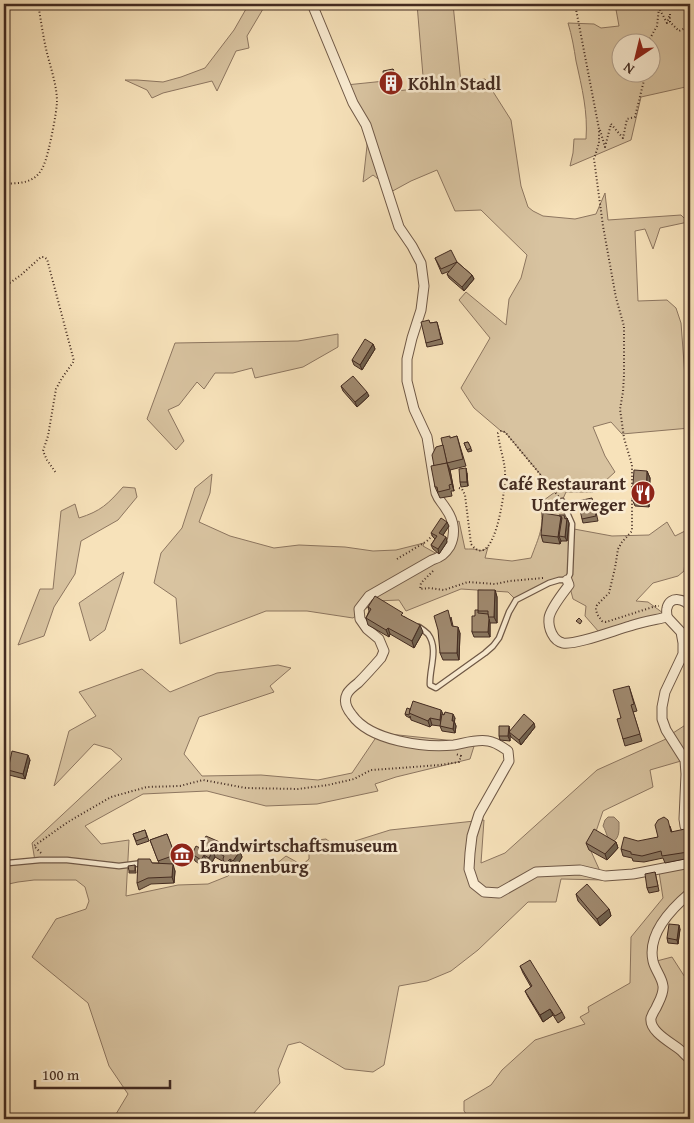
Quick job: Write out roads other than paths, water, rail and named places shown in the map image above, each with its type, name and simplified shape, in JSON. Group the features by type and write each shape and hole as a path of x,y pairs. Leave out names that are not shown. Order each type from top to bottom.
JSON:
{"street":[{"path":"312,4 353,103 366,125 399,227 421,262 424,286 421,310 407,359 407,380 414,409 427,437 436,493 454,526 453,539 446,553 369,596 359,609 360,619 367,629 379,639 384,651 381,658 347,694 345,702 348,710 355,720 374,733 409,744 430,746 453,745 487,740 508,751 509,761 479,814 472,836 469,869 474,884 484,892 498,893 536,872 580,870 605,876 633,874 690,863"},
{"path":"569,577 569,585 549,617 550,629 555,639 562,643 574,643 667,612"},
{"path":"690,607 687,602 682,600 676,599 669,603 667,612 680,632 683,654 665,692 662,707 662,719 666,730 685,760 684,819 685,826 690,834"},
{"path":"690,893 674,908 663,923 652,945 653,959 663,986 661,998 651,1019 652,1026 660,1036 681,1050 690,1059"}],"lane":[{"path":"688,403 690,410"},
{"path":"413,624 429,635 433,653 430,685 436,688 485,653 499,638 516,600 549,582 569,577 572,524 562,501"},
{"path":"4,862 67,860 119,866 146,863"}],"place":[{"name":"Köhln Stadl","path":"391,83"},
{"name":"Café Restaurant Unterweger","path":"643,493"},
{"name":"Landwirtschaftsmuseum Brunnenburg","path":"182,855"}]}
